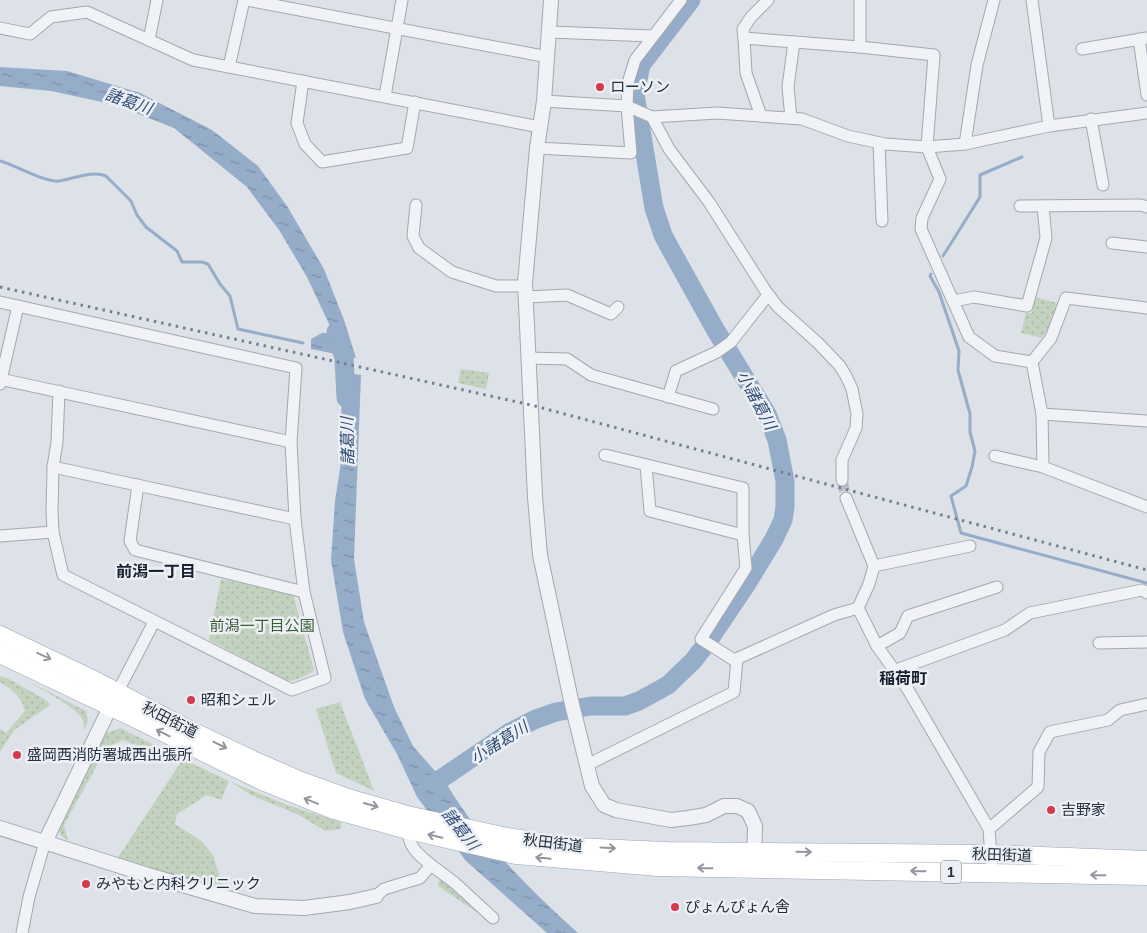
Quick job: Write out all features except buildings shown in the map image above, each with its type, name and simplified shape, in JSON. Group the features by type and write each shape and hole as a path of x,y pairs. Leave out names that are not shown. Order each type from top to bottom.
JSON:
{"main road":[{"name":"秋田街道","path":"0,635 88,677 113,700"},
{"name":"秋田街道","path":"0,654 255,761 407,822 516,855 658,867 754,860 991,854 1147,860"},
{"name":"秋田街道","path":"407,822 573,847 666,851 754,860 992,872 1147,876"}],"street":[{"path":"149,40 156,0"},
{"path":"230,67 245,0 548,57"},
{"path":"385,96 402,0"},
{"path":"551,0 548,57 537,148 526,292 535,497 540,555 570,700 592,786 604,805 616,810 671,820 706,814 724,806 737,806 748,811 755,826 754,860"},
{"path":"537,148 631,153 627,106 628,83 635,60 681,0"},
{"path":"761,116 746,73 743,29 751,17 768,0"},
{"path":"860,0 860,47"},
{"path":"965,144 977,65 994,0"},
{"path":"1032,0 1049,126"},
{"path":"0,28 30,34 51,17 87,12 193,60 540,127"},
{"path":"550,32 652,36"},
{"path":"744,38 934,55 927,146 940,179 922,218 921,229 969,337 995,356 1032,362"},
{"path":"1082,50 1143,38 1147,95"},
{"path":"791,118 788,87 794,42"},
{"path":"303,81 297,123 305,144 322,162 407,148 416,102"},
{"path":"544,102 627,106 651,117 717,113 791,118 848,136 879,143 927,146 965,144 1049,126 1147,113"},
{"path":"651,117 669,149 710,202 768,295 778,307 840,366 852,389 857,414 856,428 842,460 842,480"},
{"path":"1091,119 1103,185"},
{"path":"879,143 882,221"},
{"path":"416,204 413,236 419,248 452,272 496,286 526,292 567,295 611,314 618,307"},
{"path":"1020,206 1141,204 1147,207"},
{"path":"954,300 974,297 1027,306 1046,238 1043,206"},
{"path":"1112,244 1147,247"},
{"path":"668,397 676,371 716,352 732,342 768,295"},
{"path":"1043,467 1042,414 1032,362 1051,338 1066,298 1147,308"},
{"path":"0,302 296,368 291,442 295,519 304,592 325,678 292,690 63,575 53,532 53,467 59,391"},
{"path":"18,306 0,381 59,391 291,442"},
{"path":"528,358 567,358 591,375 713,410"},
{"path":"1042,414 1147,421"},
{"path":"605,455 743,488 743,535 746,568 701,639 734,660 834,615 858,608 869,584 874,566 846,498"},
{"path":"995,456 1043,467 1147,507"},
{"path":"646,465 650,511 743,535"},
{"path":"53,467 295,519"},
{"path":"138,485 130,541 135,550 304,592"},
{"path":"0,536 53,532"},
{"path":"874,566 970,546"},
{"path":"877,646 900,633 908,616 996,588"},
{"path":"896,670 1005,630 1030,613 1142,590 1147,593"},
{"path":"858,608 877,646 896,670 989,829 992,872"},
{"path":"22,933 29,897 45,842 113,700 154,622"},
{"path":"1099,642 1147,642"},
{"path":"587,765 734,692 737,659"},
{"path":"989,829 1038,787 1039,752 1050,732 1108,720 1120,710 1147,704"},
{"path":"407,822 408,840 418,854 455,883 493,918"},
{"path":"0,828 199,891 255,906 304,908 350,902 376,896 384,889 420,878 431,866"}],"green space":[{"path":"1035,297 1057,303 1050,325 1042,338 1021,333 1026,313 1032,313"},
{"path":"461,369 489,373 486,389 458,383"},
{"name":"前潟一丁目公園","path":"221,579 293,594 314,670 301,678 287,681 209,640"},
{"path":"0,676 9,679 46,700 50,705 14,730 0,752 0,729 6,733 25,711 16,694 0,682"},
{"path":"22,678 86,711 88,722 84,730 83,719 78,713 54,696"},
{"path":"340,702 374,791 336,773 316,709"},
{"path":"120,728 181,758 171,758 123,740 107,747 64,825 68,841 60,835 59,825 106,733"},
{"path":"183,759 229,781 221,800 207,795 177,814 175,824 200,840 213,855 224,892 117,859"},
{"path":"231,782 287,805 341,822 341,829 325,831 299,815 251,795"},
{"path":"440,877 487,919 438,886"}],"water":[{"path":"0,67 67,71 140,93 212,130 258,166 287,206 324,269 344,320 356,358 311,349 311,339 322,333 330,333 329,324 307,277 279,230 247,187 174,128 116,105 51,91 0,86"},
{"path":"341,372 361,375 354,559 364,622 394,707 413,746 435,771 451,763 459,774 447,785 475,826 524,882 578,933 547,933 466,861 417,797 397,754 365,699 343,632 331,560 335,501 342,456"}],"waterway":[{"name":"小諸葛川","path":"435,783 510,732 536,719 556,712 591,706 625,706 639,701 668,685 693,661 707,643 746,585 774,539 783,520 785,481 777,440 767,414 715,329 671,250 663,235 654,208 635,94 641,65 691,0"},
{"path":"943,256 980,197 980,175 1022,157"},
{"path":"0,161 53,181 88,174 106,176 131,201 137,215 146,227 177,251 182,262 202,262 208,264 230,296 238,329 303,343"},
{"path":"931,274 930,276 939,292 959,351 958,370 970,414 970,432 975,451 966,486 951,496 961,533 1147,583"},
{"name":"諸葛川","path":"336,332 344,358 346,398"}],"tunnel":[{"path":"842,480 846,498"}],"railway":[{"path":"0,287 531,405 1147,570"}],"place":[{"name":"ローソン","path":"600,87"},
{"name":"昭和シェル","path":"191,700"},
{"name":"盛岡西消防署城西出張所","path":"17,755"},
{"name":"吉野家","path":"1051,810"},
{"name":"みやもと内科クリニック","path":"86,884"},
{"name":"ぴょんぴょん舎","path":"675,907"}],"district":[{"name":"前潟一丁目","path":"156,571"},
{"name":"稲荷町","path":"903,678"}]}
